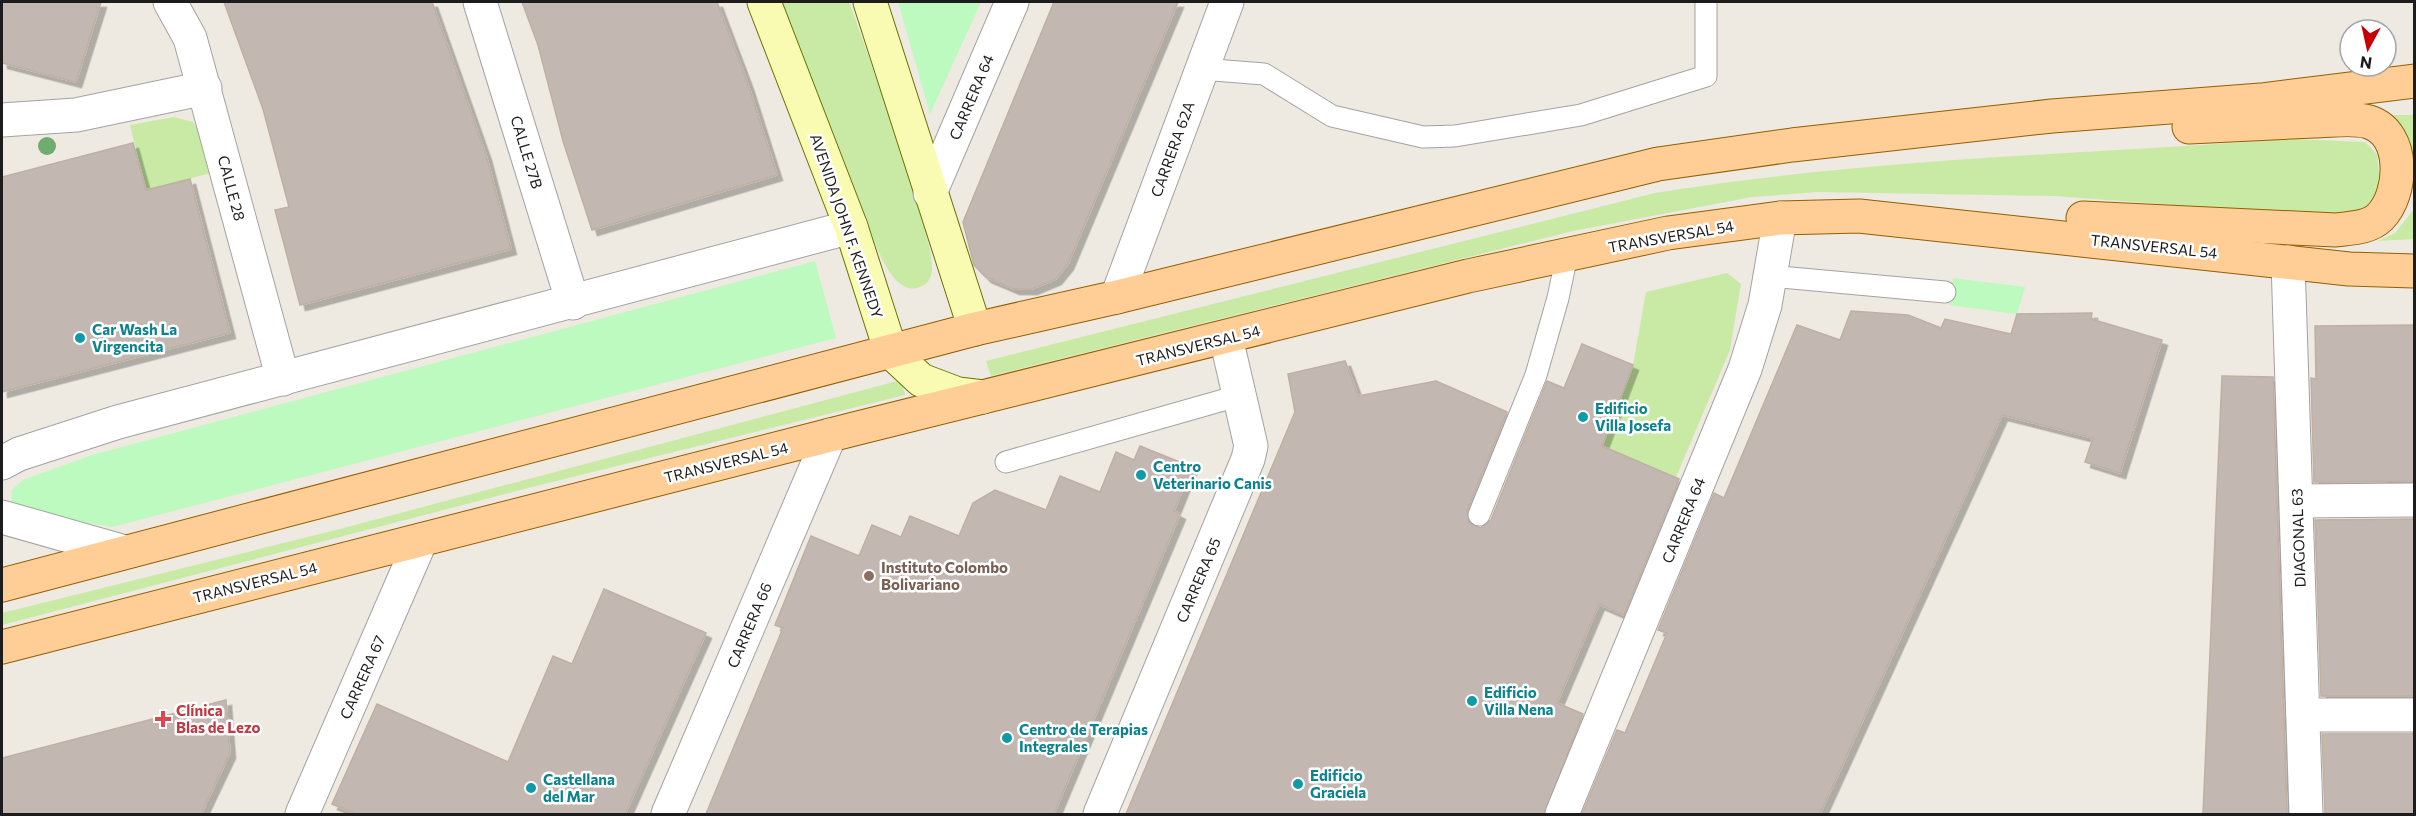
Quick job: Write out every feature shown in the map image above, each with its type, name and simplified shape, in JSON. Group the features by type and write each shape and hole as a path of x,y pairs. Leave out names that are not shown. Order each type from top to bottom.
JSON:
{"main road":[{"path":"2,585 975,328 1117,297 1658,164 1854,138 2052,116 2261,100 2415,81"},
{"path":"1854,138 2009,135 2335,120 2369,122 2385,134 2396,154 2395,185 2390,201 2379,218 2363,226 2336,230 2013,214 1859,216"},
{"name":"TRANSVERSAL 54","path":"2,647 830,435 1468,276 1668,233 1780,218 1859,216 2349,269 2415,271"}],"street":[{"name":"CALLE 28","path":"170,2 190,38 205,88 283,379"},
{"name":"CALLE 27B","path":"480,2 573,303"},
{"name":"AVENIDA JOHN F. KENNEDY","path":"764,2 850,227 891,352 921,380 958,394 983,397"},
{"path":"870,2 975,328"},
{"name":"CARRERA 64","path":"930,193 1012,2"},
{"name":"CARRERA 62A","path":"1117,297 1227,2"},
{"path":"2,120 76,115 205,88"},
{"name":"CARRERA 64","path":"1562,814 1745,369 1760,323 1780,218"},
{"path":"2,463 19,454 118,422 573,303 850,227"},
{"name":"DIAGONAL 63","path":"2288,262 2306,814"},
{"name":"CARRERA 65","path":"1100,814 1248,459 1251,446 1226,338"},
{"name":"CARRERA 66","path":"668,814 830,435"},
{"path":"2297,501 2415,500"},
{"path":"2,517 125,552"},
{"name":"CARRERA 67","path":"302,814 421,540"},
{"path":"2303,716 2415,715"}],"lane":[{"path":"1201,69 1264,74 1332,116 1423,137 1455,136 1581,115 1706,76 1706,2"},
{"path":"1479,515 1536,375 1558,298 1567,255"},
{"path":"1770,276 1945,292"},
{"path":"1006,462 1241,395"}],"green space":[{"path":"780,2 849,2 892,123 926,233 932,269 930,278 924,285 914,288 906,287 898,282 881,256"},
{"path":"898,2 981,2 930,114"},
{"path":"2373,115 2414,115 2414,159 2398,136"},
{"path":"174,117 193,122 200,133 211,173 146,190 130,125"},
{"path":"2290,139 2365,142 2377,154 2381,191 2369,209 2349,218 2054,196 1818,192 1752,197 1573,231 991,376 986,361 1655,193 1813,172 1893,165"},
{"path":"2414,209 2414,239 2378,241 2395,233"},
{"path":"815,261 836,338 112,527 11,509 12,490 23,480 92,455"},
{"path":"1727,273 1741,284 1730,350 1676,477 1602,446 1633,365 1646,292"},
{"path":"1953,278 2025,287 2017,314 1949,305"},
{"path":"901,380 905,395 528,488 2,625 2,613 340,529"}],"building":[{"path":"2,2 101,2 76,82 2,63"},
{"path":"224,2 432,2 486,155 511,249 300,305 275,210 289,207 263,109"},
{"path":"522,2 717,2 748,84 777,175 592,230 563,141 538,45"},
{"path":"1054,2 1178,2 1068,264 1056,279 1032,289 1014,289 986,277 974,265 963,222"},
{"path":"133,143 146,190 190,179 230,333 2,392 2,177"},
{"path":"1851,311 1908,315 1941,328 1945,319 2011,334 2017,314 2092,313 2091,319 2162,340 2120,473 2085,462 2093,438 2002,415 1820,814 1582,814 1617,730 1625,733 1667,633 1658,630 1714,493 1724,498 1797,325 1840,340"},
{"path":"2415,325 2415,481 2314,482 2311,378 2316,379 2315,326"},
{"path":"1582,344 1633,365 1602,446 1679,479 1624,615 1599,604 1557,703 1583,714 1544,814 1126,814 1295,412 1288,374 1345,361 1358,396 1436,381 1507,412 1467,511 1469,522 1480,528 1491,520 1547,381 1564,388"},
{"path":"2222,376 2273,377 2287,814 2203,814"},
{"path":"1140,446 1192,467 1174,511 1180,514 1054,814 706,814 783,628 775,625 811,536 859,556 872,525 901,537 910,516 959,536 973,503 995,490 1046,510 1060,476 1100,492 1116,452 1134,460"},
{"path":"2415,519 2415,696 2321,696 2315,520"},
{"path":"604,589 706,633 625,814 356,814 332,804 377,704 508,762 553,656 572,664"},
{"path":"226,700 230,753 201,814 2,814 2,758"},
{"path":"2322,734 2415,734 2415,814 2325,814"}],"place":[{"name":"Car Wash La Virgencita","path":"80,338"},
{"name":"Edificio Villa Josefa","path":"1583,417"},
{"name":"Centro Veterinario Canis","path":"1141,475"},
{"name":"Instituto Colombo Bolivariano","path":"869,576"},
{"name":"Edificio Villa Nena","path":"1472,701"},
{"name":"Clínica Blas de Lezo","path":"163,719"},
{"name":"Centro de Terapias Integrales","path":"1007,738"},
{"name":"Edificio Graciela","path":"1298,784"},
{"name":"Castellana del Mar","path":"531,788"}]}
